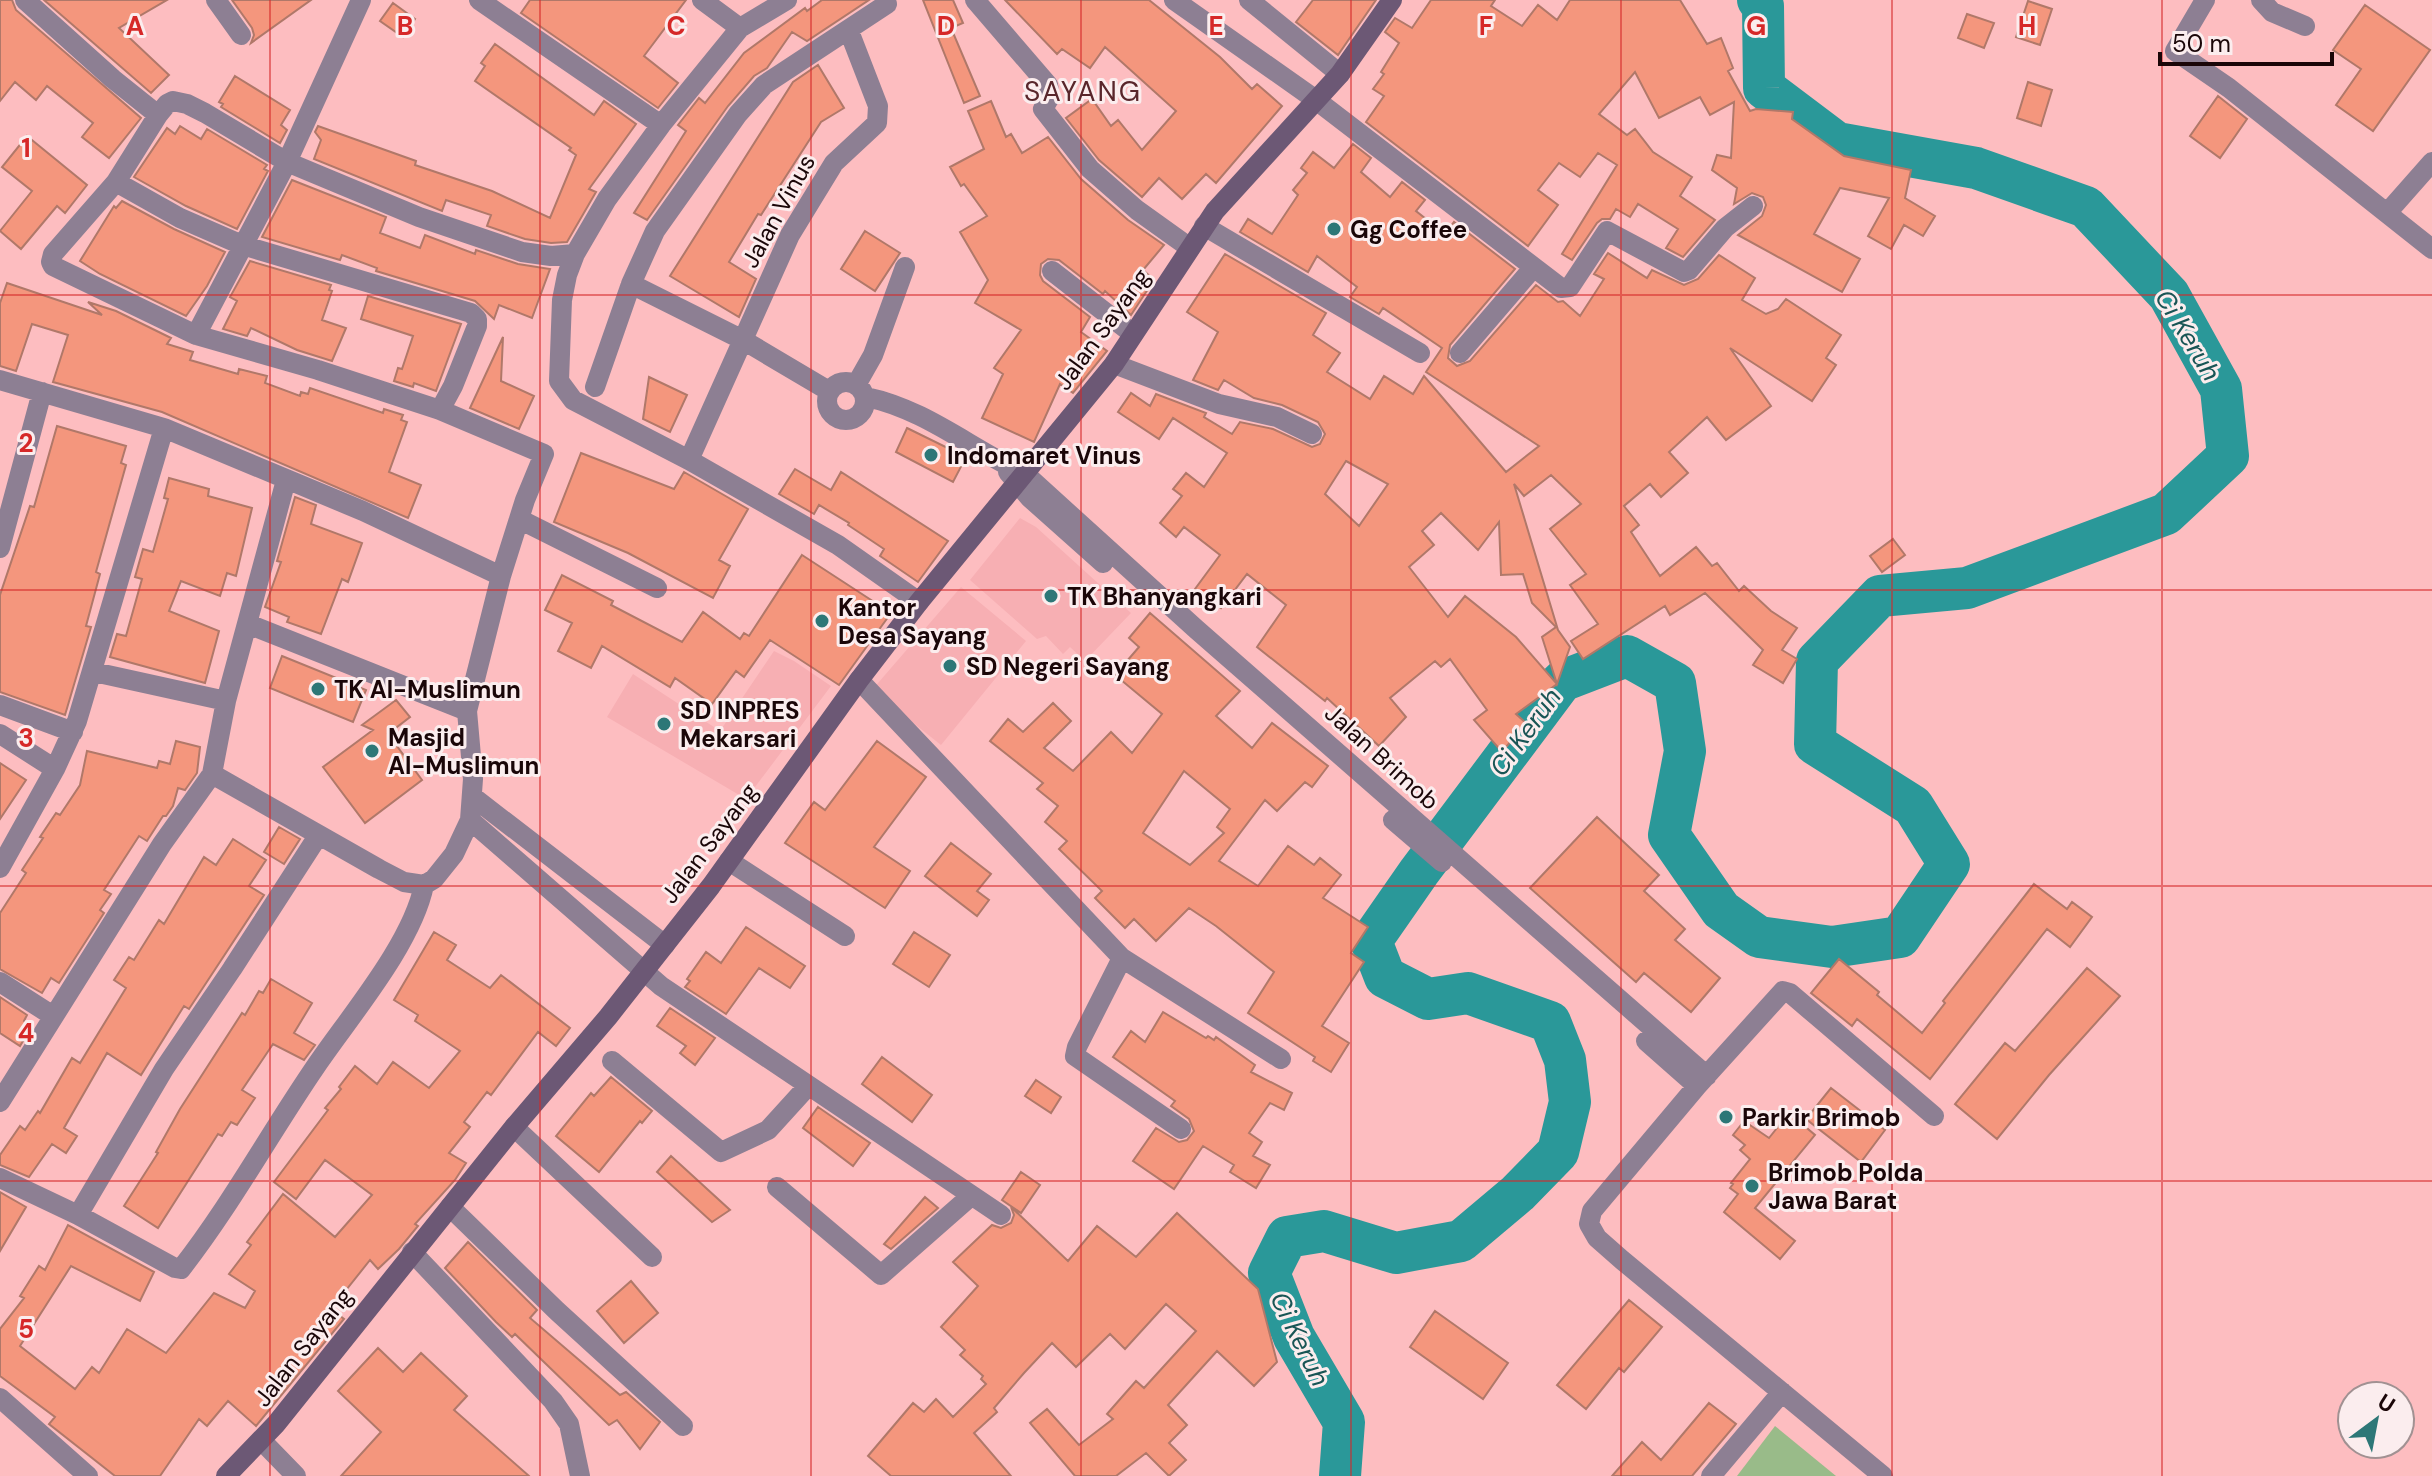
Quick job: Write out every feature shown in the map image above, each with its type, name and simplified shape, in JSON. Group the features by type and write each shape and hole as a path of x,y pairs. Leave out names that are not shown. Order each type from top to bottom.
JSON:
{"main road":[{"name":"Jalan Sayang","path":"226,1476 262,1441 412,1252 665,945 919,602 1114,364 1204,226 1340,74 1392,0"}],"street":[{"path":"25,0 158,115"},
{"path":"216,0 241,35"},
{"path":"196,335 287,162 361,0"},
{"path":"479,0 661,125"},
{"path":"702,0 740,28"},
{"path":"787,0 740,28 661,125 607,199 575,254 562,300 559,381 573,400 689,460 838,545 919,602"},
{"path":"975,0 1048,85 1050,97 1043,109 1090,169 1137,210 1190,248"},
{"path":"1174,0 1316,100 1561,288 1570,287 1604,233 1610,230 1684,272 1725,228 1753,206"},
{"path":"1249,0 1340,74"},
{"path":"2205,0 2175,51 2229,88 2431,246"},
{"path":"2261,0 2272,12 2305,26"},
{"path":"595,387 631,284 655,231 738,114 764,85 887,4"},
{"name":"Jalan Vinus","path":"689,460 790,235 827,175 845,152 877,123 878,106 849,31"},
{"path":"212,774 404,882 424,885 434,879 454,854 471,809 467,711 501,576 544,454 440,410 196,335 53,266 53,254 116,182 158,115 173,101 187,104 287,162 419,217 522,252 551,256 575,254"},
{"path":"2387,213 2432,162"},
{"path":"116,182 180,218 242,245 471,313 477,319 477,326 440,410"},
{"path":"1204,226 1420,353"},
{"path":"905,267 861,391 863,411 858,417 843,420 830,413 827,406 829,391 841,382 861,391 889,402 935,423 1002,463 1021,479"},
{"path":"1460,353 1533,268"},
{"path":"1052,271 1133,334"},
{"path":"631,284 743,340 829,391"},
{"path":"1114,364 1219,404 1277,417 1312,434"},
{"path":"0,380 164,428 363,511 501,576"},
{"path":"0,548 6,510 42,392"},
{"path":"0,868 73,732 94,672 164,428"},
{"name":"Jalan Brimob","path":"1021,479 1067,532 1449,859 1702,1081"},
{"path":"0,1102 162,844 212,774 226,701 286,480"},
{"path":"519,519 657,588"},
{"path":"248,624 467,711"},
{"path":"94,672 226,701"},
{"path":"859,680 1122,958 1281,1059"},
{"path":"0,705 73,732"},
{"path":"0,734 55,769"},
{"path":"471,809 665,945"},
{"path":"471,809 661,986 1001,1215"},
{"path":"78,1215 164,1069 318,836"},
{"path":"729,861 845,936"},
{"path":"0,1178 181,1269 358,1009 420,906 424,885"},
{"path":"1122,958 1075,1056 1181,1129"},
{"path":"0,982 53,1016"},
{"path":"1883,1476 1622,1260 1597,1238 1589,1224 1592,1211 1783,991 1790,993 1934,1116"},
{"path":"612,1061 721,1152 768,1130 808,1086"},
{"path":"514,1127 652,1257"},
{"path":"777,1187 881,1275 971,1196"},
{"path":"450,1207 557,1311 683,1426"},
{"path":"412,1252 553,1401 569,1424 580,1476"},
{"path":"1711,1476 1782,1392"},
{"path":"0,1398 88,1476"},
{"path":"262,1441 296,1476"}],"shaded area":[{"name":"TK Bhanyangkari","path":"1020,518 1036,527 1131,613 1085,661 1070,647 1063,654 1046,636 1037,639 970,580"},
{"name":"SD Negeri Sayang","path":"961,587 1026,641 941,745 872,690"},
{"name":"SD INPRES Mekarsari","path":"774,651 831,686 746,799 607,717 633,674 720,731"}],"green space":[{"path":"1775,1426 1836,1476 1737,1476"}],"building":[{"path":"0,0 12,0 16,10 141,118 109,158 82,137 93,123 47,86 36,100 15,82 0,101"},
{"path":"44,0 167,0 119,28 169,75 151,93"},
{"path":"232,0 311,0 251,43 254,35 252,28"},
{"path":"530,0 686,0 644,56 678,83 658,108 521,13"},
{"path":"822,0 869,0 807,41 792,32 767,68 754,76 728,106 647,220 634,213 686,131 678,125 699,98 705,103 744,53 805,8 807,11"},
{"path":"923,0 953,0 963,23 951,28 980,96 964,103"},
{"path":"1005,0 1149,0 1220,57 1252,89 1257,84 1282,106 1216,183 1206,174 1182,199 1159,178 1142,197 1099,160 1066,118 1092,99 1111,126 1118,120 1142,150 1176,111 1105,47 1090,68 1062,49 1057,54"},
{"path":"1313,0 1376,0 1338,55 1296,22"},
{"path":"1431,0 1495,0 1491,6 1522,26 1538,5 1557,20 1570,0 1680,0 1707,44 1721,38 1733,68 1728,71 1750,111 1793,112 1792,119 1844,156 1911,170 1905,198 1935,216 1923,236 1904,225 1891,249 1868,236 1889,198 1840,188 1814,234 1860,259 1842,292 1738,235 1762,216 1766,205 1763,197 1752,193 1734,204 1737,188 1712,170 1717,155 1731,158 1734,102 1710,115 1700,97 1659,118 1635,72 1599,114 1627,135 1635,129 1653,152 1692,177 1680,196 1715,220 1683,257 1666,248 1678,229 1638,204 1630,217 1616,209 1610,219 1597,223 1572,260 1562,254 1617,165 1598,153 1580,177 1559,163 1538,190 1558,205 1528,246 1366,122 1384,96 1373,89 1399,43 1385,32 1395,18 1412,28"},
{"path":"2028,1 2052,9 2040,45 2016,37"},
{"path":"393,3 415,19 403,37 380,21"},
{"path":"2365,5 2430,50 2373,131 2336,105 2361,69 2333,50"},
{"path":"1967,14 1994,23 1984,48 1958,38"},
{"path":"495,44 594,115 604,101 636,124 589,189 596,192 567,242 525,239 487,226 491,215 446,200 442,211 314,159 321,140 315,132 318,126 416,161 415,165 492,191 550,218 576,155 569,150 571,148 475,81 485,66 481,63"},
{"path":"818,65 844,108 821,122 729,262 756,279 739,317 670,276 793,82"},
{"path":"235,76 290,110 281,125 287,130 280,143 221,107 223,104 219,102"},
{"path":"2028,82 2052,90 2041,126 2017,118"},
{"path":"2218,96 2247,119 2220,158 2190,136"},
{"path":"991,101 1006,137 1011,134 1022,153 1048,137 1081,179 1128,220 1164,245 1143,270 1154,280 1131,315 1105,291 1103,294 1059,260 1048,259 1041,264 1043,281 1090,317 1081,332 1107,351 1073,393 1060,384 1034,442 982,418 1003,374 994,368 1021,330 975,303 988,280 960,232 987,216 964,184 961,186 950,167 984,149 968,111"},
{"path":"180,126 201,139 207,129 267,165 264,169 268,171 237,229 186,206 134,177 167,128 175,134"},
{"path":"27,136 87,185 65,213 57,206 21,249 0,231 32,191 2,167"},
{"path":"1353,144 1371,158 1361,172 1390,197 1402,182 1425,200 1416,211 1445,234 1454,222 1515,269 1450,345 1448,358 1457,366 1470,361 1536,285 1558,302 1563,301 1580,316 1604,279 1594,274 1608,253 1647,278 1652,270 1684,285 1698,279 1719,255 1755,278 1742,300 1766,314 1778,309 1786,299 1841,335 1826,358 1836,365 1812,401 1730,348 1771,406 1726,440 1707,417 1669,452 1688,473 1661,497 1650,484 1624,506 1639,525 1631,532 1660,576 1696,547 1712,566 1717,563 1739,591 1744,586 1771,611 1797,628 1782,650 1797,659 1783,683 1753,665 1763,650 1705,593 1670,615 1665,606 1583,659 1571,641 1598,624 1570,585 1586,574 1550,529 1581,504 1551,475 1524,496 1514,484 1558,630 1570,647 1557,684 1516,714 1526,723 1502,752 1474,720 1487,710 1450,659 1441,667 1435,661 1390,698 1406,717 1379,746 1327,698 1325,701 1257,647 1286,605 1247,574 1221,608 1195,589 1220,555 1184,527 1176,537 1160,523 1182,496 1173,489 1186,473 1204,487 1227,453 1173,418 1159,439 1118,412 1131,393 1150,406 1156,394 1206,413 1204,417 1232,434 1240,422 1273,429 1312,447 1320,444 1325,434 1318,422 1282,405 1254,398 1224,380 1218,390 1193,380 1218,332 1187,312 1225,254 1326,313 1313,335 1340,353 1327,372 1370,399 1384,376 1413,394 1424,376 1506,472 1539,446 1426,372 1442,348 1383,308 1379,314 1350,297 1357,287 1317,256 1308,272 1240,232 1248,219 1272,234 1298,195 1293,190 1307,173 1301,168 1313,152 1334,168","holes":["1346,461 1388,484 1359,526 1325,494","1441,513 1478,550 1499,522 1501,575 1523,574 1532,603 1556,627 1542,637 1557,684 1516,637 1465,596 1448,617 1409,567 1434,545 1422,531"]},
{"path":"292,180 386,217 380,233 420,248 425,235 475,254 476,250 518,264 550,269 532,318 499,305 494,319 475,301 376,271 377,268 342,255 340,260 262,237"},
{"path":"122,201 225,252 186,316 80,261 114,206 116,208"},
{"path":"865,231 900,253 875,291 841,269"},
{"path":"250,261 331,285 329,290 332,291 322,320 346,328 332,361 297,350 251,328 247,336 223,329 237,301 230,297"},
{"path":"7,283 102,315 88,302 116,311 171,338 167,344 193,352 190,360 238,374 239,369 267,376 265,383 300,396 301,392 308,394 310,388 383,413 384,409 403,415 401,420 407,422 389,472 421,485 408,518 162,412 53,382 68,335 32,324 16,371 0,366 0,303"},
{"path":"368,296 461,324 436,391 414,383 413,387 394,381 398,368 402,369 413,336 361,319"},
{"path":"503,337 501,381 534,396 519,429 470,408"},
{"path":"649,377 687,395 670,432 643,419"},
{"path":"57,426 126,446 121,463 126,465 96,572 100,574 86,626 91,627 65,715 0,692 0,595 30,506 34,507"},
{"name":"Indomaret Vinus","path":"907,428 966,457 953,482 896,452"},
{"path":"581,453 674,489 684,472 748,509 719,560 730,566 713,598 628,553 554,522"},
{"path":"795,469 831,490 841,472 948,541 918,582 880,556 884,549 849,523 819,505 814,514 779,494"},
{"path":"169,478 209,489 208,496 252,508 236,576 227,573 220,596 181,581 169,611 219,631 205,683 110,657 117,634 126,636 142,579 135,577 143,549 153,552 168,499 164,498"},
{"path":"295,497 316,505 311,524 362,543 348,582 342,579 321,634 287,622 289,617 265,607 281,562 277,561"},
{"path":"1893,539 1905,555 1882,572 1870,556"},
{"path":"802,555 891,613 839,685 770,640 744,677 736,671 712,704 675,678 670,687 602,646 591,668 558,651 572,623 545,610 562,575 682,642 703,612 740,639 744,633 749,636"},
{"path":"1150,613 1240,691 1216,716 1252,748 1272,723 1328,766 1312,787 1305,782 1277,811 1265,800 1219,861 1258,886 1288,846 1314,865 1320,858 1341,875 1323,898 1368,927 1351,953 1364,962 1322,1026 1349,1043 1331,1072 1313,1061 1315,1057 1248,1013 1274,972 1216,926 1189,908 1156,941 1134,919 1125,928 1095,898 1102,891 1059,849 1067,841 1045,822 1058,806 1037,789 1043,783 990,741 1008,719 1023,732 1053,703 1071,721 1044,748 1073,771 1111,732 1132,753 1162,714 1115,675 1139,647 1129,638","holes":["1184,771 1230,809 1217,827 1224,833 1190,865 1143,833"]},
{"name":"TK Al-Muslimun","path":"282,656 366,690 353,722 270,688"},
{"name":"Masjid Al-Muslimun","path":"396,700 410,717 388,734 422,780 365,823 323,767 373,730 362,725"},
{"path":"176,741 200,747 197,773 185,790 178,788 173,806 147,841 139,836 104,890 111,894 100,910 104,913 59,983 51,978 42,993 0,969 0,913 26,873 22,870 43,838 40,837 56,813 60,815 80,785 87,751 157,768 159,761 170,764"},
{"path":"877,741 926,777 874,847 910,871 885,908 785,843 814,802 825,810"},
{"path":"0,763 26,780 0,819"},
{"path":"1597,817 1659,875 1644,891 1685,929 1675,940 1720,978 1691,1012 1644,973 1636,982 1530,888"},
{"path":"279,827 300,839 284,864 264,852"},
{"path":"233,839 266,860 249,886 264,895 189,1009 184,1006 141,1075 107,1053 64,1128 77,1136 66,1153 52,1144 29,1177 0,1165 0,1155 20,1126 25,1130 38,1111 40,1113 72,1058 80,1063 126,988 114,980 129,957 134,960 159,920 164,924 204,857 216,865"},
{"path":"951,843 991,874 977,891 989,900 977,916 925,876"},
{"path":"2034,884 2067,909 2072,902 2092,917 2070,947 2047,929 1930,1079 1857,1019 1852,1026 1811,993 1839,959 1922,1033 1945,1003 1943,1001"},
{"path":"746,927 805,966 790,988 759,968 726,1014 685,987 690,981 687,979 706,952 721,963"},
{"path":"434,932 456,945 447,960 490,988 501,975 570,1028 556,1046 538,1032 491,1095 487,1092 464,1122 470,1127 449,1153 466,1163 455,1180 415,1224 418,1226 399,1249 378,1269 370,1260 331,1309 344,1319 256,1426 228,1401 207,1426 199,1419 160,1476 115,1476 49,1424 55,1417 0,1376 0,1329 24,1298 20,1296 39,1266 45,1270 68,1225 154,1272 140,1301 71,1266 20,1346 75,1389 92,1367 99,1373 127,1329 166,1353 214,1293 245,1308 255,1291 229,1274 251,1245 247,1242 283,1194 335,1237 372,1195 325,1160 296,1199 274,1182 328,1110 325,1108 355,1066 377,1084 393,1062 429,1088 460,1051 415,1021 418,1015 394,1000"},
{"path":"914,932 950,955 929,987 893,964"},
{"path":"2087,968 2120,996 1997,1139 1955,1104 2005,1043 2015,1051"},
{"path":"271,979 312,1003 294,1033 315,1045 304,1060 273,1044 242,1090 255,1098 237,1125 231,1122 222,1136 218,1134 158,1228 124,1206 158,1153 180,1109 242,1013 245,1015 259,991 263,993"},
{"path":"0,997 27,1015 24,1021 32,1026 20,1046 0,1033"},
{"path":"670,1008 715,1038 695,1065 680,1053 686,1046 657,1026"},
{"path":"1163,1012 1206,1038 1208,1036 1214,1040 1216,1037 1255,1065 1251,1072 1292,1093 1284,1110 1270,1103 1249,1133 1262,1142 1253,1156 1270,1165 1256,1188 1230,1172 1234,1165 1203,1146 1174,1189 1133,1161 1156,1128 1179,1142 1187,1140 1194,1131 1189,1119 1171,1106 1175,1101 1113,1057 1131,1031 1145,1042"},
{"path":"882,1057 932,1095 912,1122 862,1084"},
{"path":"611,1077 652,1111 642,1123 640,1121 599,1172 556,1136 591,1093 594,1096"},
{"path":"1036,1080 1061,1097 1051,1113 1025,1096"},
{"path":"1831,1088 1885,1130 1861,1162 1806,1119"},
{"path":"818,1107 870,1143 853,1166 803,1128"},
{"name":"Brimob Polda Jawa Barat","path":"1789,1113 1815,1135 1755,1208 1795,1241 1780,1259 1724,1212 1738,1194 1730,1188 1731,1183 1750,1159 1740,1150 1745,1145 1733,1135 1744,1121 1769,1138"},
{"path":"671,1156 730,1210 712,1222 657,1172"},
{"path":"1021,1172 1040,1185 1021,1213 1002,1200"},
{"path":"0,1192 26,1207 0,1251"},
{"path":"925,1197 938,1208 891,1249 884,1244"},
{"path":"1011,1207 1068,1261 1097,1226 1136,1257 1177,1213 1258,1289 1277,1362 1254,1386 1217,1351 1168,1405 1187,1425 1169,1443 1186,1460 1169,1476 1146,1453 1116,1476 1075,1476 1030,1423 1047,1409 1079,1445 1113,1419 1107,1414 1136,1381 1144,1388 1196,1331 1166,1304 1125,1349 1110,1334 1076,1367 1052,1343 1024,1373 994,1408 997,1412 974,1433 1011,1476 891,1476 868,1456 913,1403 924,1412 936,1399 953,1417 986,1384 981,1379 983,1376 960,1355 965,1350 941,1327 978,1286 953,1262 992,1225 1001,1228 1011,1223 1014,1215"},
{"path":"468,1242 537,1310 530,1318 620,1395 626,1392 660,1422 640,1449 617,1420 609,1425 515,1334 512,1337 496,1322 445,1268"},
{"path":"631,1281 658,1313 624,1343 597,1311"},
{"path":"1629,1300 1662,1327 1624,1372 1619,1368 1586,1409 1557,1385"},
{"path":"1435,1311 1508,1363 1483,1399 1410,1347"},
{"path":"378,1348 403,1372 421,1353 467,1396 454,1410 529,1476 341,1476 381,1432 338,1391"},
{"path":"1709,1403 1736,1424 1692,1476 1612,1476 1642,1442 1661,1460"}],"waterway":[{"name":"Ci Keruh","path":"1340,1476 1344,1422 1294,1337 1269,1273 1287,1237 1324,1231 1396,1253 1461,1241 1518,1193 1558,1152 1570,1102 1565,1060 1550,1022 1468,993 1428,999 1385,977 1371,941 1562,681 1627,656 1675,683 1685,751 1669,835 1721,910 1759,937 1832,947 1900,937 1949,864 1913,806 1815,744 1817,661 1880,596 1967,588 2166,514 2228,456 2221,389 2169,295 2086,207 1976,168 1837,143 1764,88 1763,6 1758,0"}],"place":[{"name":"Gg Coffee","path":"1334,229"},
{"name":"Indomaret Vinus","path":"931,455"},
{"name":"TK Bhanyangkari","path":"1051,596"},
{"name":"Kantor Desa Sayang","path":"822,621"},
{"name":"SD Negeri Sayang","path":"950,666"},
{"name":"TK Al-Muslimun","path":"318,689"},
{"name":"SD INPRES Mekarsari","path":"664,724"},
{"name":"Masjid Al-Muslimun","path":"372,751"},
{"name":"Parkir Brimob","path":"1726,1117"},
{"name":"Brimob Polda Jawa Barat","path":"1752,1186"}],"district":[{"name":"SAYANG","path":"1083,91"}]}
